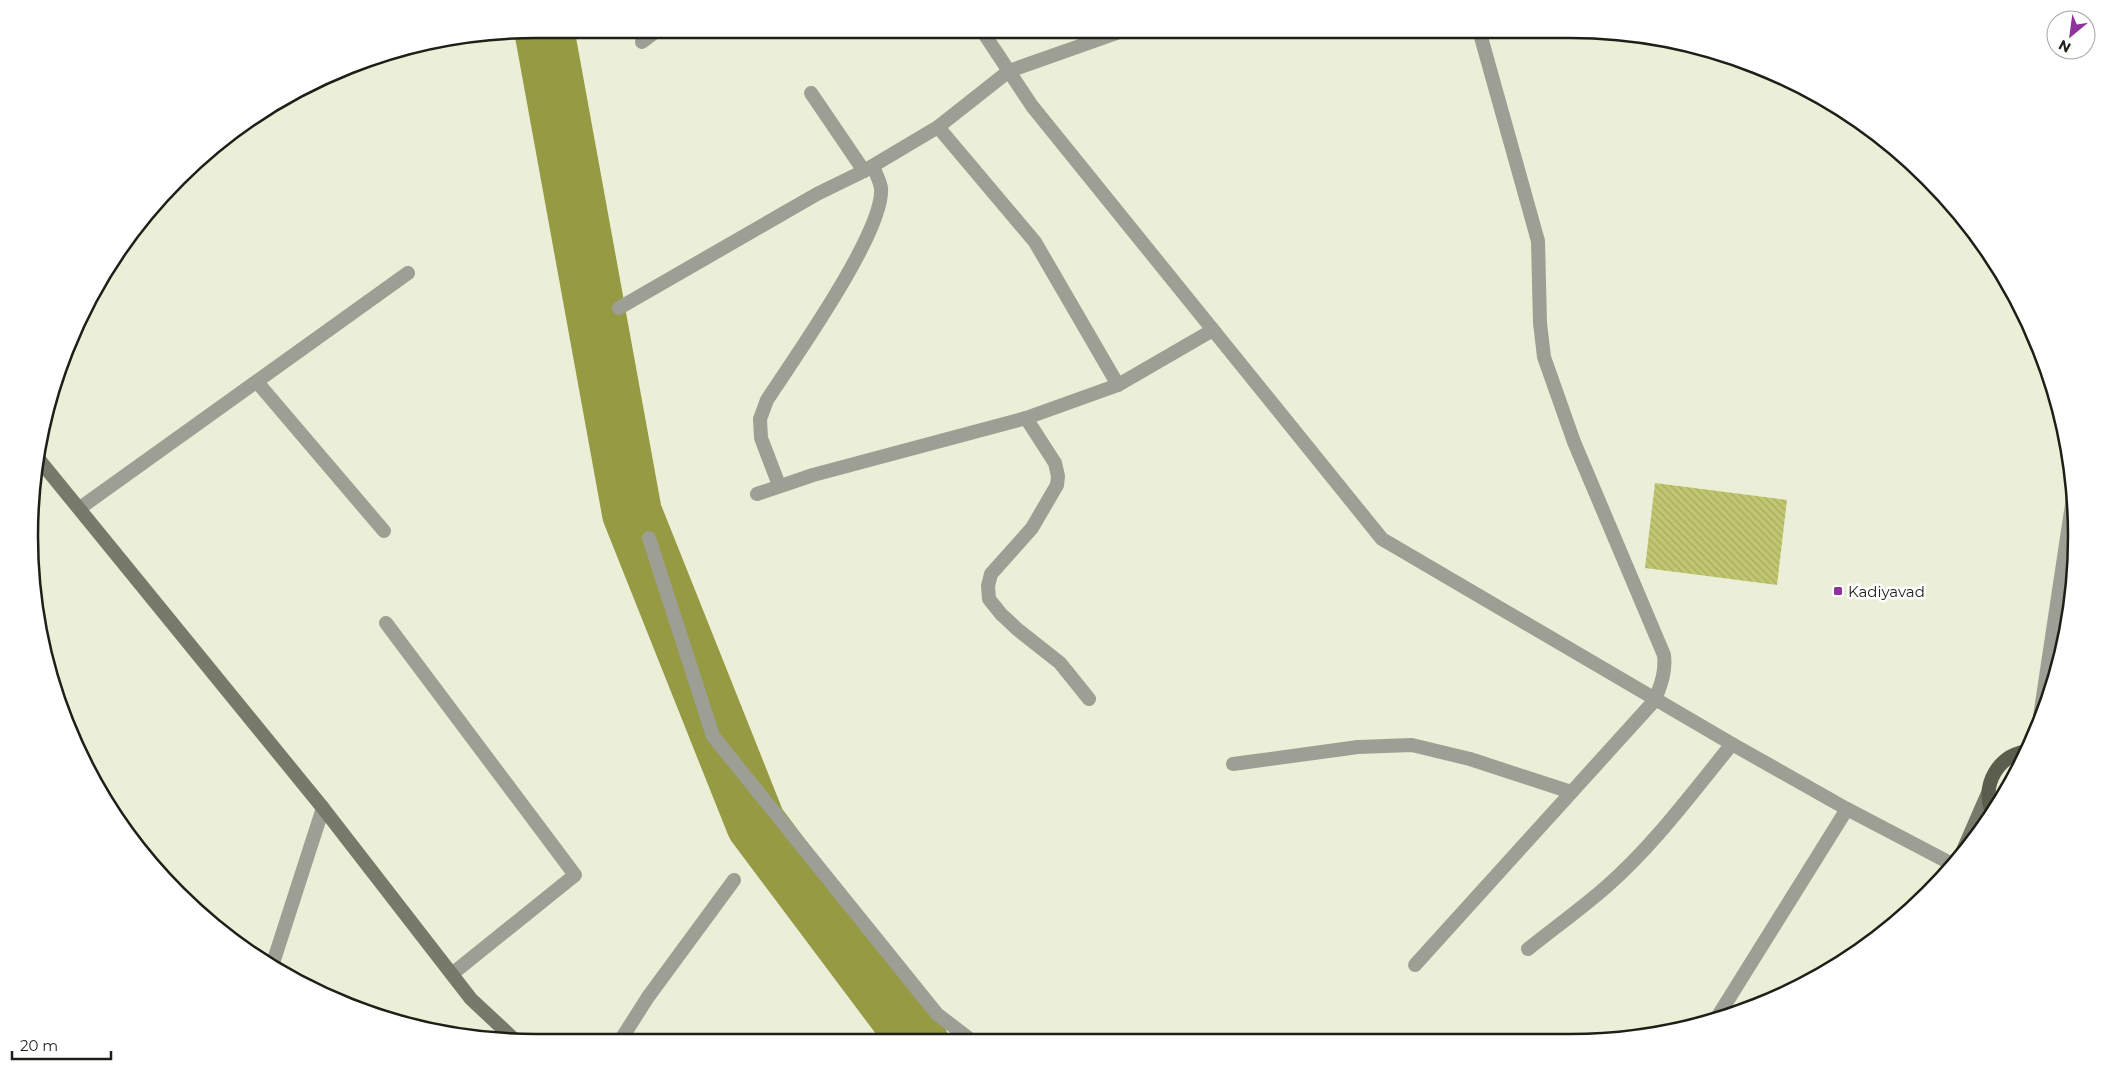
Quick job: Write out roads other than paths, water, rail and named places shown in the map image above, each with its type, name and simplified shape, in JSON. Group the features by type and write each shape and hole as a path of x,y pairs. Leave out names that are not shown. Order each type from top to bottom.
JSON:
{"main road":[{"path":"43,464 322,808 472,999 506,1032"},
{"path":"1971,832 1988,793 1992,776 2002,762 2019,752"},
{"path":"1988,793 1990,803"}],"street":[{"path":"642,42 647,38"},
{"path":"987,38 1032,106 1382,540 1732,744 1847,809 1947,861"},
{"path":"619,308 817,194 869,168 938,127 1009,71 1102,38"},
{"path":"1415,965 1655,700 1665,668 1664,655 1574,442 1544,357 1540,323 1538,241 1481,38"},
{"path":"780,485 761,438 760,419 767,400 837,292 868,234 881,188 869,168 811,92"},
{"path":"938,127 1035,242 1118,384"},
{"path":"80,508 408,274"},
{"path":"757,494 780,485 1026,418 1118,384 1213,330"},
{"path":"256,382 384,531"},
{"path":"1026,418 1055,463 1058,476 1057,485 1032,528 991,574 988,586 989,599 1017,629 1060,663 1089,699"},
{"path":"2044,689 2068,532"},
{"path":"649,538 713,736 937,1014 963,1034"},
{"path":"386,622 575,874 452,974"},
{"path":"1528,949 1606,887 1653,841 1732,744"},
{"path":"1233,764 1358,747 1412,746 1470,759 1572,792"},
{"path":"274,959 322,808"},
{"path":"1722,1010 1847,809"},
{"path":"624,1034 648,997 734,880"}],"waterway":[{"path":"546,38 632,513 756,824 914,1034"}],"place":[{"name":"Kadiyavad","path":"1838,591"}]}
